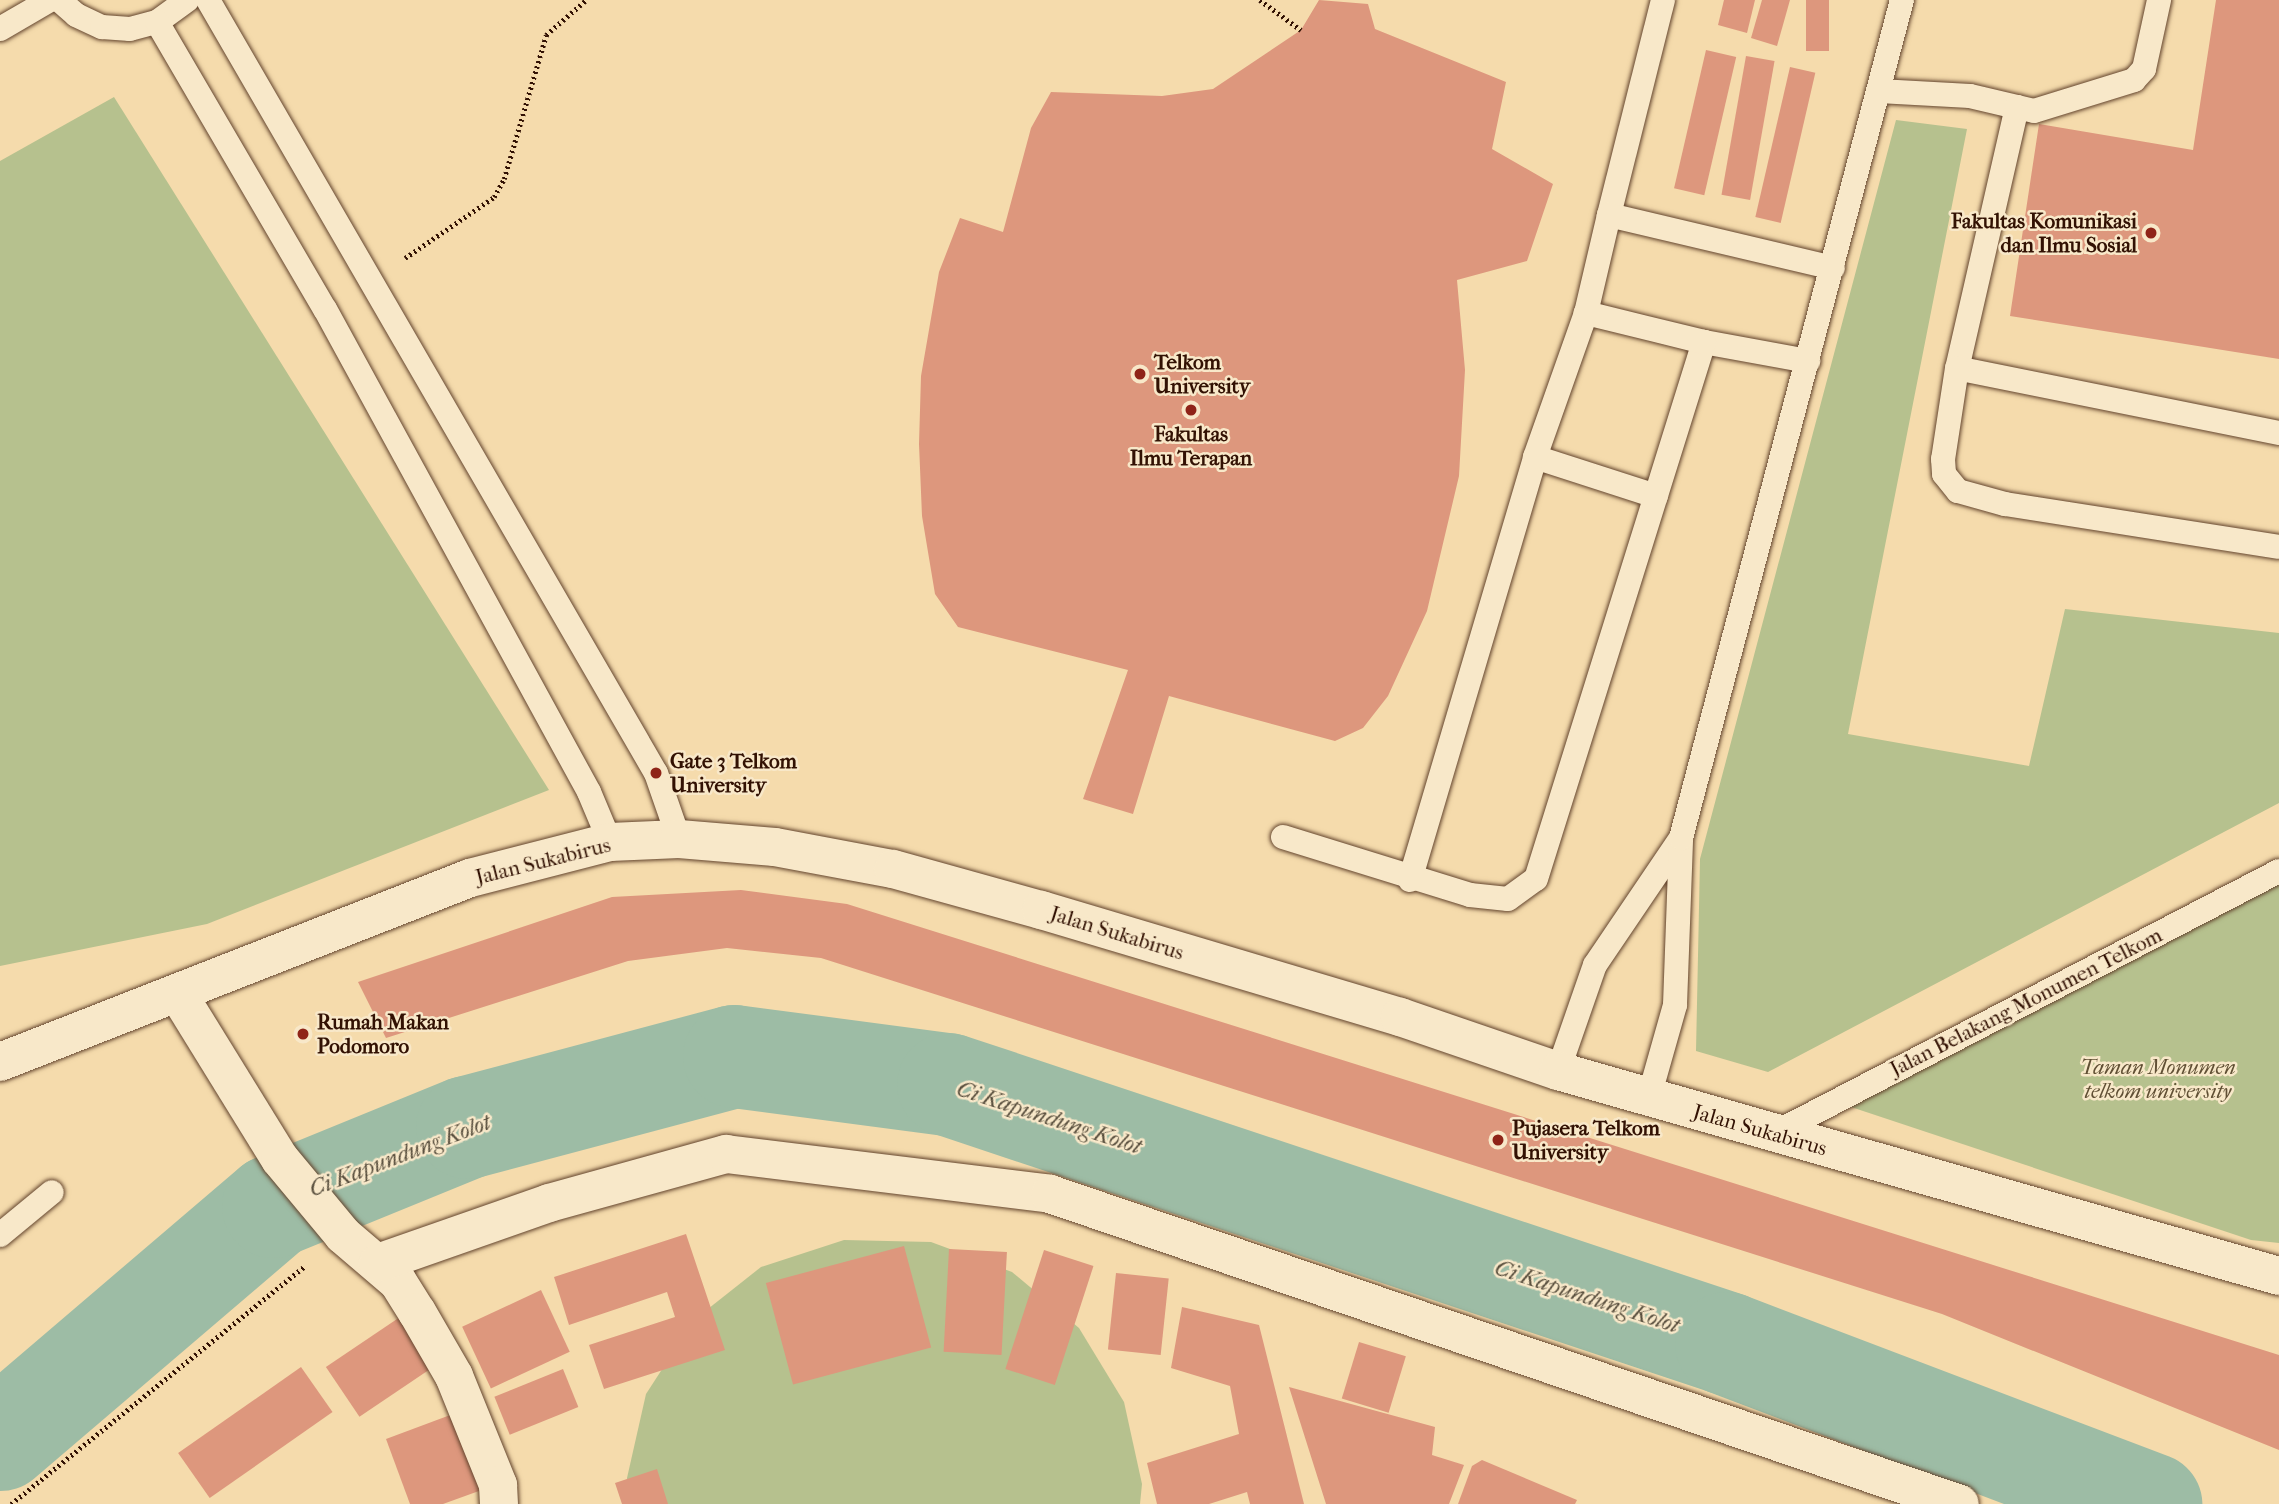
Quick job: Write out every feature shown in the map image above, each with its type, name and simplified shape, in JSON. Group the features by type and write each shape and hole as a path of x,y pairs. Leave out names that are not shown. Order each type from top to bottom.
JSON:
{"street":[{"name":"Jalan Sukabirus","path":"0,1062 470,878 610,842 679,839 775,847 893,869 1399,1017 1558,1071 2236,1268 2279,1276"},
{"path":"178,994 280,1158 343,1235 398,1282 454,1376 498,1485 499,1504"},
{"path":"378,1263 549,1203 726,1154 1050,1195 1960,1504"},
{"name":"Jalan Sukabirus","path":"2236,1268 2279,1287"}],"lane":[{"path":"0,29 50,0"},
{"path":"59,0 102,27 130,29 157,22 187,0"},
{"path":"208,0 656,773 679,839"},
{"path":"1410,880 1535,457 1586,313 1663,0"},
{"path":"1648,1097 1675,1005 1681,838 1902,0"},
{"path":"1879,91 1970,96 2034,111 2134,80 2144,69 2159,0"},
{"path":"157,22 325,309 589,792 610,842"},
{"path":"2017,107 1958,368 1942,459 1944,474 1958,491 2005,504 2279,547"},
{"path":"1609,215 1833,268"},
{"path":"1586,313 1704,342 1808,361"},
{"path":"1283,837 1410,880 1508,899 1536,879 1704,342"},
{"path":"1958,368 2279,433"},
{"path":"1535,457 1656,496"},
{"path":"1558,1071 1595,965 1681,838"},
{"name":"Jalan Belakang Monumen Telkom","path":"1773,1134 2279,870"},
{"path":"0,1235 52,1192"}],"path":[{"path":"372,281 494,197 504,179 546,35 586,0"},
{"path":"1260,0 1301,30"},
{"path":"11,1504 343,1235"}],"green space":[{"path":"114,97 549,790 207,924 0,966 0,161"},
{"path":"1896,120 1967,129 1848,734 2029,766 2065,609 2279,633 2279,803 1768,1072 1696,1051 1700,859"},
{"name":"Taman Monumen telkom university","path":"2279,879 2279,1243 2251,1240 1845,1105"},
{"path":"844,1240 931,1242 1012,1272 1079,1328 1124,1402 1142,1484 1140,1504 630,1504 627,1478 646,1394 694,1320 761,1267"}],"building":[{"name":"Fakultas Ilmu Terapan","path":"1319,0 1368,4 1375,29 1506,82 1492,149 1553,184 1527,261 1457,280 1465,370 1459,476 1427,611 1388,696 1363,728 1335,741 1169,696 1133,814 1083,799 1128,670 958,627 935,594 922,516 919,444 921,376 939,272 960,218 1003,232 1031,128 1051,92 1162,96 1213,89 1301,30"},
{"path":"1724,0 1755,0 1747,33 1718,25"},
{"path":"1762,0 1790,0 1777,46 1751,38"},
{"path":"1806,0 1829,0 1829,51 1806,51"},
{"name":"Fakultas Komunikasi dan Ilmu Sosial","path":"2216,0 2279,0 2279,359 2010,316 2039,124 2193,150"},
{"path":"1706,50 1736,57 1704,195 1674,188"},
{"path":"1746,56 1775,61 1750,200 1722,195"},
{"path":"1790,67 1815,73 1781,223 1755,217"},
{"name":"Pujasera Telkom University","path":"741,890 847,904 2279,1355 2279,1450 1942,1314 821,958 727,948 628,961 386,1038 358,982 612,897"},
{"path":"686,1234 725,1350 604,1389 589,1345 675,1317 667,1292 569,1325 554,1277"},
{"path":"904,1246 931,1347 793,1384 766,1283"},
{"path":"949,1249 1007,1252 1002,1355 944,1352"},
{"path":"1044,1250 1093,1266 1055,1385 1005,1369"},
{"path":"1116,1273 1169,1279 1161,1355 1108,1350"},
{"path":"541,1290 570,1352 491,1388 462,1327"},
{"path":"1182,1307 1259,1325 1304,1504 1250,1504 1247,1492 1209,1504 1157,1504 1147,1463 1239,1434 1230,1386 1171,1368"},
{"path":"403,1315 437,1365 359,1417 326,1367"},
{"path":"1359,1342 1406,1356 1389,1413 1342,1398"},
{"path":"301,1367 333,1412 210,1498 178,1453"},
{"path":"563,1369 578,1407 510,1435 494,1397"},
{"path":"1289,1387 1435,1427 1432,1455 1464,1465 1449,1504 1326,1504"},
{"path":"461,1411 490,1487 443,1504 410,1504 386,1439"},
{"path":"1482,1460 1577,1500 1575,1504 1458,1504 1472,1466"},
{"path":"657,1469 668,1504 622,1504 615,1483"}],"waterway":[{"name":"Ci Kapundung Kolot","path":"0,1439 273,1206 467,1127 734,1056 948,1084 1726,1343 2150,1504"}],"place":[{"name":"Fakultas Komunikasi dan Ilmu Sosial","path":"2151,233"},
{"name":"Telkom University","path":"1140,374"},
{"name":"Fakultas Ilmu Terapan","path":"1191,410"},
{"name":"Gate 3 Telkom University","path":"656,773"},
{"name":"Rumah Makan Podomoro","path":"303,1034"},
{"name":"Pujasera Telkom University","path":"1498,1140"}]}
